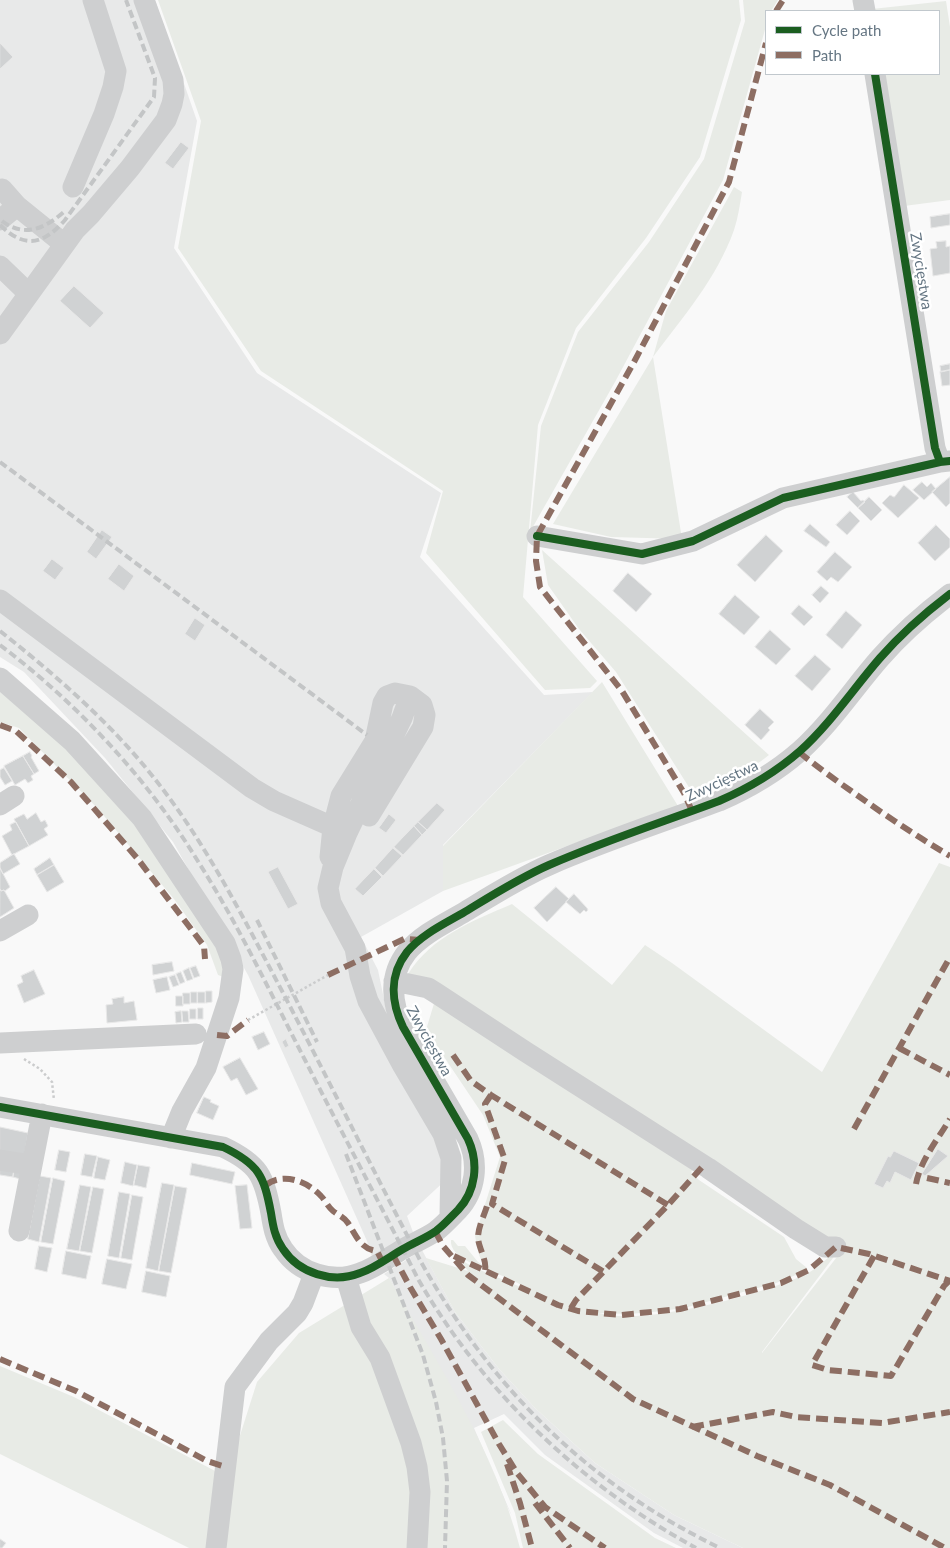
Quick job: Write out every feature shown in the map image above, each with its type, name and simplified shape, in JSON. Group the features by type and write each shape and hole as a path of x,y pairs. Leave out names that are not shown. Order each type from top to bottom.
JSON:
{"street":[{"path":"74,186 104,114 116,71 93,0"},
{"path":"0,334 64,244 130,168 166,120 174,94 172,80 144,0"},
{"name":"Zwycięstwa","path":"875,75 935,448 945,462"},
{"path":"2,189 17,206 64,244"},
{"path":"0,220 17,206"},
{"path":"0,266 29,294"},
{"path":"537,536 642,554 693,541 783,498 945,462"},
{"name":"Zwycięstwa","path":"0,1107 223,1147 239,1154 250,1163 266,1185 276,1237 282,1249 298,1265 314,1274 334,1278 360,1274 435,1231 461,1206 470,1191 474,1171 473,1150 465,1133 399,1018 394,1002 394,981 406,953 415,944 441,926 548,865 720,801 775,771 799,752 821,730 881,658 906,632 950,594"},
{"path":"0,600 252,788 274,801 333,827"},
{"path":"0,678 72,741 142,818 225,943 231,959 233,978 229,998 206,1068 182,1111 170,1138"},
{"path":"342,927 336,898 336,885 340,868 423,727 425,715 422,705 410,696 395,693 387,696 383,703 375,742 341,796 333,827 328,888 331,904 342,927 355,948 360,976 368,1001 443,1134 451,1158 450,1217"},
{"path":"328,888 333,867 347,833 402,718 410,696"},
{"path":"0,930 28,915"},
{"path":"394,981 428,988 704,1165 796,1229 825,1247 836,1247"},
{"path":"0,1043 196,1034"},
{"path":"19,1231 32,1166 47,1115"},
{"path":"0,1160 32,1166"},
{"path":"216,1548 235,1387 269,1341 297,1313 303,1303 314,1274"},
{"path":"346,1277 361,1327 380,1358 411,1443 417,1467 420,1492 418,1548"}],"path":[{"path":"248,1020 328,975"},
{"path":"40,1069 52,1082 54,1099 47,1115"}],"shaded area":[{"path":"0,0 155,0 197,121 174,248 257,373 441,493 420,557 544,695 593,692 443,845 443,891 361,937 378,970 386,1009 450,1176 407,1216 413,1232 372,1257 367,1241 248,975 173,842 105,758 24,672 0,657"},
{"path":"158,0 739,0 741,20 700,157 646,238 576,328 538,425 523,597 597,681 590,688 545,690 426,553 443,491 261,371 178,248 201,121"},
{"path":"743,0 778,0 772,10 765,10 765,30 723,180 615,382 530,532 541,426 578,332 649,242 704,159 745,21"},
{"path":"946,1 950,27 950,200 904,206 882,75 940,75 940,10 872,9"},
{"path":"734,187 742,192 739,211 727,248 709,281 653,357 666,311"},
{"path":"653,357 682,539 611,537 553,524"},
{"path":"542,550 769,755 742,772 692,792 616,672 579,629 548,585"},
{"path":"602,682 678,806 443,891 443,846"},
{"path":"0,686 28,709 125,808 221,938 224,977 218,975 207,945 174,899 99,810 19,728 0,722"},
{"path":"939,863 950,867 950,1548 743,1548 674,1515 595,1463 535,1408 499,1369 455,1312 426,1258 468,1271 463,1261 530,1291 461,1257 452,1246 451,1240 458,1246 465,1246 478,1262 484,1266 479,1255 475,1236 500,1157 483,1115 426,1030 436,997 698,1165 691,1172 699,1180 784,1237 796,1259 807,1268 796,1275 776,1283 688,1307 629,1314 599,1313 619,1316 644,1315 705,1306 765,1290 789,1281 808,1273 835,1253 762,1353 840,1253 408,974 429,949 454,931 512,904 612,985 645,945 822,1072"},
{"path":"422,1250 455,1312 499,1369 535,1408 595,1463 674,1515 743,1548 683,1548 654,1533 545,1455 504,1414 474,1428 512,1516 389,1278 384,1274"},
{"path":"389,1278 445,1376 480,1443 496,1477 520,1548 224,1548 237,1445 257,1382 299,1333"},
{"path":"0,1366 74,1397 219,1473 206,1548 189,1548 0,1454"},
{"path":"503,1420 538,1454 655,1538 676,1548 523,1548 515,1513 481,1432"}],"building":[{"path":"0,43 13,57 0,69"},
{"path":"181,142 189,148 173,169 165,163"},
{"path":"950,214 950,225 931,228 930,217"},
{"path":"946,241 946,247 950,246 950,273 933,276 930,249 937,248 936,242"},
{"path":"74,286 104,313 90,328 60,301"},
{"path":"950,364 950,370 941,372 940,366"},
{"path":"950,370 950,385 942,386 940,372"},
{"path":"950,477 950,503 946,507 932,492"},
{"path":"922,482 927,487 931,483 936,489 924,500 913,490"},
{"path":"904,485 919,498 898,518 882,503 890,495 894,497"},
{"path":"853,492 861,501 865,502 858,508 847,497"},
{"path":"869,497 882,510 871,521 858,508"},
{"path":"850,511 860,521 847,535 836,525"},
{"path":"810,524 830,542 826,547 804,531"},
{"path":"936,525 950,539 950,547 935,561 918,543"},
{"path":"102,530 112,537 96,559 87,552"},
{"path":"766,535 783,551 755,582 737,565"},
{"path":"835,552 852,567 838,582 831,577 827,581 817,572"},
{"path":"52,559 64,568 55,580 43,571"},
{"path":"119,564 134,576 124,591 108,579"},
{"path":"628,573 652,594 636,612 613,591"},
{"path":"821,586 829,593 820,603 812,595"},
{"path":"735,595 760,617 744,635 719,614"},
{"path":"799,605 813,617 804,626 791,614"},
{"path":"846,611 862,625 842,649 826,635"},
{"path":"195,618 205,625 195,641 185,634"},
{"path":"770,630 791,649 776,665 755,647"},
{"path":"815,655 831,669 812,691 795,676"},
{"path":"760,709 774,722 761,740 745,725"},
{"path":"30,752 39,771 34,774 23,756"},
{"path":"23,756 34,774 31,776 33,780 28,783 25,779 15,785 4,766"},
{"path":"4,768 12,781 5,785 0,777 0,770"},
{"path":"437,803 445,810 427,830 418,822"},
{"path":"36,813 41,822 45,820 48,826 44,829 48,835 29,846 14,819 24,814 27,819"},
{"path":"389,814 396,820 386,833 379,828"},
{"path":"16,822 29,846 12,855 2,836 12,830 10,825"},
{"path":"418,822 427,830 422,835 414,826"},
{"path":"414,826 422,835 403,855 394,847"},
{"path":"393,848 402,856 383,876 375,868"},
{"path":"14,854 20,864 3,874 0,863"},
{"path":"50,858 54,865 37,875 34,869"},
{"path":"54,865 64,882 47,892 37,875"},
{"path":"278,867 298,904 288,909 268,872"},
{"path":"0,868 10,887 5,891 0,889"},
{"path":"374,869 382,877 363,896 355,889"},
{"path":"556,887 569,899 547,922 534,908"},
{"path":"0,889 1,891 4,890 14,908 0,917"},
{"path":"574,894 587,908 586,912 584,910 580,914 566,902"},
{"path":"172,962 174,971 153,975 152,965"},
{"path":"196,966 200,976 194,978 190,968"},
{"path":"189,968 193,979 187,981 183,971"},
{"path":"34,970 45,994 24,1003 17,985 23,982 21,976"},
{"path":"181,972 185,982 180,984 176,974"},
{"path":"175,975 179,985 173,987 169,977"},
{"path":"167,977 170,990 156,993 153,980"},
{"path":"206,991 212,991 212,1002 206,1003"},
{"path":"191,992 197,992 197,1003 191,1003"},
{"path":"198,992 205,992 205,1003 198,1003"},
{"path":"183,993 190,993 190,1004 183,1004"},
{"path":"176,996 183,996 183,1006 176,1006"},
{"path":"124,997 124,1003 134,1001 137,1020 107,1023 106,1005 113,1004 112,999"},
{"path":"198,1008 203,1008 203,1019 198,1019"},
{"path":"190,1009 196,1009 196,1019 190,1019"},
{"path":"181,1011 182,1022 176,1023 175,1012"},
{"path":"182,1011 188,1011 189,1022 183,1022"},
{"path":"264,1032 270,1044 258,1050 252,1037"},
{"path":"286,1039 289,1046 285,1048 282,1042"},
{"path":"240,1058 258,1089 246,1095 237,1078 231,1081 223,1067"},
{"path":"204,1097 219,1106 213,1120 197,1113"},
{"path":"0,1127 28,1133 24,1157 0,1153"},
{"path":"938,1149 948,1156 925,1176 922,1174"},
{"path":"59,1150 70,1152 66,1172 55,1170"},
{"path":"894,1151 919,1163 911,1180 895,1172 890,1183 887,1181 883,1188 874,1184 888,1156 890,1157"},
{"path":"85,1154 97,1156 92,1177 81,1175"},
{"path":"98,1157 110,1160 105,1180 94,1178"},
{"path":"125,1162 137,1165 133,1186 121,1183"},
{"path":"192,1163 235,1172 232,1184 190,1175"},
{"path":"138,1165 150,1167 146,1188 134,1185"},
{"path":"0,1168 14,1171 13,1177 0,1175"},
{"path":"14,1171 21,1172 20,1179 13,1177"},
{"path":"40,1176 51,1178 39,1242 28,1239"},
{"path":"53,1178 65,1181 53,1244 41,1242"},
{"path":"162,1183 174,1185 158,1271 146,1268"},
{"path":"80,1185 91,1187 79,1251 67,1249"},
{"path":"247,1185 252,1228 240,1229 235,1186"},
{"path":"175,1186 187,1188 171,1273 159,1271"},
{"path":"93,1187 104,1189 92,1253 80,1251"},
{"path":"119,1192 130,1194 119,1258 108,1256"},
{"path":"132,1195 143,1197 132,1260 121,1258"},
{"path":"39,1246 52,1248 47,1272 35,1269"},
{"path":"66,1251 91,1256 86,1279 62,1274"},
{"path":"107,1259 132,1264 126,1289 102,1284"},
{"path":"146,1271 170,1276 166,1297 142,1292"},
{"path":"0,1539 6,1543 2,1548 0,1548"}],"railway":[{"path":"0,225 9,233 26,241 34,241 49,235 65,220 154,97 155,78 126,0"},
{"path":"2,221 19,229 36,229 44,226 66,210"},
{"path":"0,462 367,735"},
{"path":"0,631 64,684 104,722 158,783 193,832 254,937 421,1262 449,1308 480,1352 512,1392 548,1429 586,1463 672,1523 720,1548"},
{"path":"0,645 57,692 110,745 179,832 214,887 241,936 418,1279 444,1321 473,1360 505,1398 539,1433 575,1465 613,1495 654,1523 696,1548"},
{"path":"257,920 317,1042"},
{"path":"346,1154 423,1355 436,1402 443,1438 447,1481 445,1548"}],"marked path":[{"path":"777,10 783,0"},
{"path":"692,811 684,793 622,691 540,587 536,561 537,536 634,362 729,182 765,47"},
{"path":"0,725 16,731 71,782 137,858 204,946 205,959"},
{"path":"799,752 871,805 950,856"},
{"path":"328,975 404,939 420,940"},
{"path":"854,1129 950,957"},
{"path":"217,1035 227,1036 248,1020"},
{"path":"899,1048 950,1075"},
{"path":"453,1055 471,1081 491,1095 668,1205"},
{"path":"491,1095 485,1104 505,1160 492,1204 604,1272"},
{"path":"916,1184 925,1159 950,1119"},
{"path":"571,1308 576,1300 704,1165"},
{"path":"927,1178 950,1183"},
{"path":"266,1185 273,1181 287,1179 302,1182 309,1186 321,1196 331,1209 346,1221 362,1244 371,1250 377,1251 382,1261"},
{"path":"485,1270 485,1262 478,1234 487,1206 492,1204"},
{"path":"435,1231 443,1246 468,1275 633,1399 757,1456 830,1485 945,1548"},
{"path":"454,1256 558,1305 578,1311 621,1315 680,1309 781,1283 809,1270 836,1247 869,1254 950,1281"},
{"path":"393,1255 517,1473 545,1507 605,1548"},
{"path":"874,1256 812,1365 828,1370 891,1376 944,1286 950,1280"},
{"path":"0,1359 76,1391 207,1461 226,1467"},
{"path":"692,1427 773,1412 796,1417 882,1423 950,1412"},
{"path":"507,1464 532,1548"},
{"path":"535,1503 570,1548"}],"cycle path":[{"path":"875,75 935,448 940,462 950,461"},
{"path":"537,536 642,554 693,541 783,498 940,462"},
{"path":"0,1107 223,1147 245,1159 258,1172 266,1189 278,1241 298,1264 307,1270 328,1277 349,1276 371,1268 432,1234 442,1226 464,1202 469,1194 474,1176 474,1158 468,1139 403,1027 396,1008 394,998 395,979 397,970 407,952 433,930 538,870 570,856 719,801 772,773 791,759 811,740 896,641 922,616 950,594"}]}
